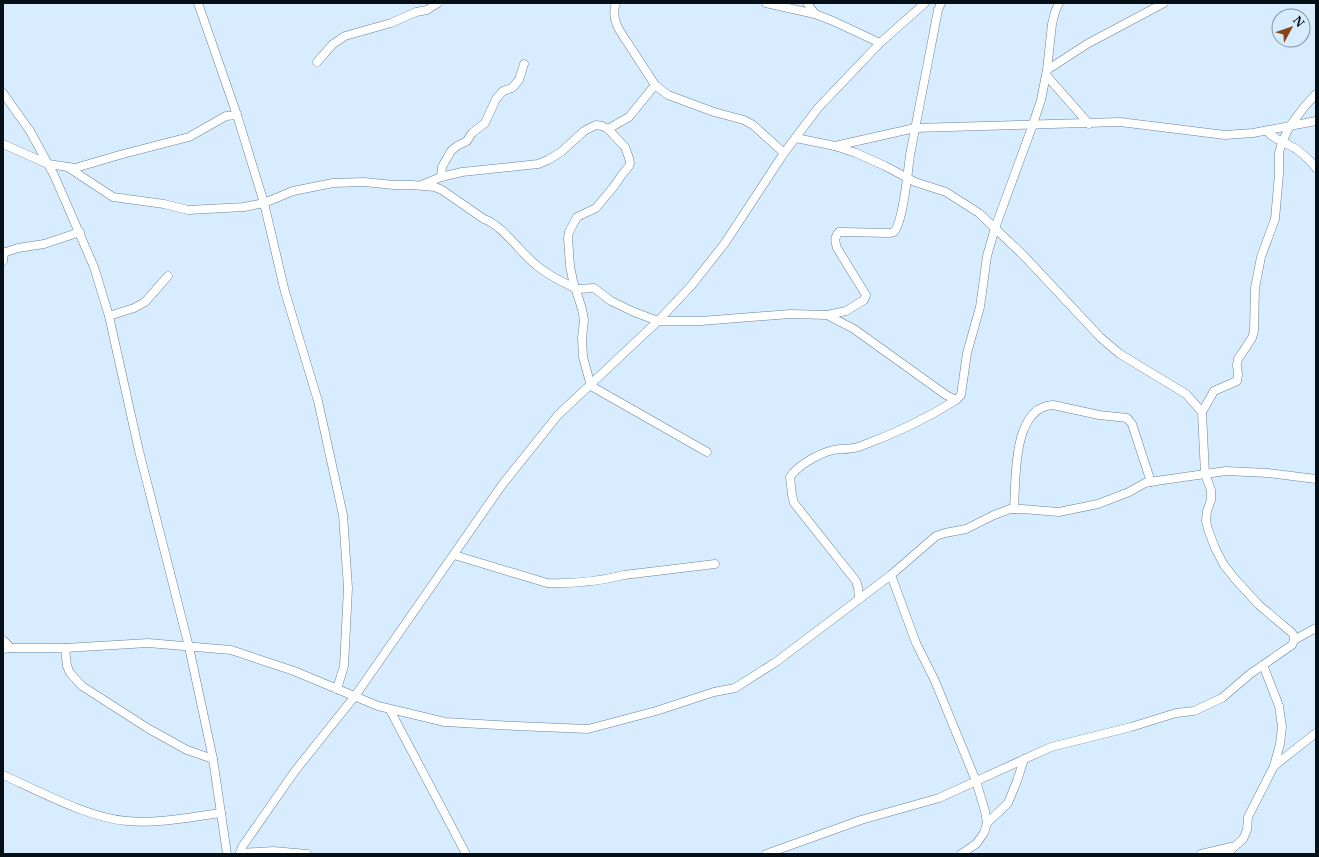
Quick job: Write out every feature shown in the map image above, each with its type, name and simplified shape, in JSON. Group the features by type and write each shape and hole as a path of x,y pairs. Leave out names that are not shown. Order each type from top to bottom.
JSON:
{"street":[{"path":"198,3 237,115 264,203 285,292 318,401 343,515 348,602 344,666 337,689"},
{"path":"317,62 333,44 345,36 391,23 416,12 427,10 438,3"},
{"path":"616,3 614,13 620,32 655,85 668,96 714,112 744,120 753,125 784,153"},
{"path":"766,3 815,14 880,43"},
{"path":"807,3 815,14"},
{"path":"240,853 247,840 295,771 354,696 502,485 547,428 658,321 691,286 724,243 784,153 818,108 880,43 925,3"},
{"path":"69,168 107,194 118,198 164,204 188,210 244,207 264,203 293,191 333,183 364,182 435,187 442,190 484,219 492,222 518,246 534,264 546,272 575,288 594,288 611,301 658,321 701,321 790,314 827,315 846,311 866,298 866,295 837,248 835,243 839,232 889,233 894,232 899,224 908,178 910,155 938,10 941,3"},
{"path":"859,599 856,581 794,503 790,477 798,468 820,454 828,451 840,449 850,450 860,447 936,413 961,395 968,354 980,306 987,256 995,228 1041,100 1052,24 1059,3"},
{"path":"1046,73 1086,44 1164,3"},
{"path":"441,177 442,168 451,151 467,141 472,133 485,122 496,99 503,91 516,85 524,64"},
{"path":"1046,73 1089,124"},
{"path":"608,129 630,117 655,85"},
{"path":"3,93 30,131 48,164 80,232 94,267 109,316 139,451 189,646 213,759 227,854"},
{"path":"766,854 861,820 939,798 1051,747 1131,727 1176,713 1194,711 1222,698 1250,674 1292,645 1294,635 1259,605 1235,579 1215,548 1206,521 1207,511 1211,500 1211,490 1205,474 1202,412 1214,391 1237,381 1238,359 1252,338 1254,331 1254,288 1261,257 1274,218 1279,174 1279,153 1282,142 1290,126 1304,106 1316,94"},
{"path":"3,144 48,164 69,168 81,167 123,154 189,137 221,118 237,115"},
{"path":"835,146 916,128 1120,122 1225,135 1253,133 1316,122"},
{"path":"421,185 441,177 485,169 538,164 548,160 560,152 584,131 592,127 602,126 608,129 625,147 630,163 629,166 598,206 579,215 571,227 568,238 570,266 584,320 582,338 583,356 591,386 707,452"},
{"path":"1266,131 1277,140 1288,144 1300,152 1316,168"},
{"path":"796,138 835,146 856,153 915,182 946,192 979,213 1030,262 1101,338 1120,354 1186,394 1202,412"},
{"path":"3,261 4,253 50,242 80,232"},
{"path":"109,316 134,308 145,302 168,276"},
{"path":"827,315 854,329 956,400"},
{"path":"1014,509 1018,450 1022,431 1032,416 1046,406 1053,405 1099,415 1127,418 1132,424 1151,482"},
{"path":"3,640 7,649 65,648 148,643 231,650 294,671 390,710 446,722 588,729 656,712 714,692 735,688 776,662 891,575 936,536 945,532 966,529 994,514 1010,509 1059,512 1077,509 1098,504 1129,492 1145,483 1226,471 1316,479"},
{"path":"454,555 547,583 556,584 609,579 624,575 715,564"},
{"path":"891,575 916,643 935,681 976,782 985,811 987,823 984,833 976,844 961,854"},
{"path":"1294,640 1316,628"},
{"path":"65,648 67,666 82,686 149,729 187,750 213,759"},
{"path":"1226,854 1243,839 1247,830 1248,816 1274,766 1280,744 1282,727 1279,706 1263,665"},
{"path":"390,710 466,854"},
{"path":"1274,766 1316,733"},
{"path":"987,823 1008,803 1024,759"},
{"path":"3,776 73,806 104,817 126,821 172,820 221,813"},
{"path":"1201,854 1234,846"},
{"path":"240,853 273,851 307,854"}]}
